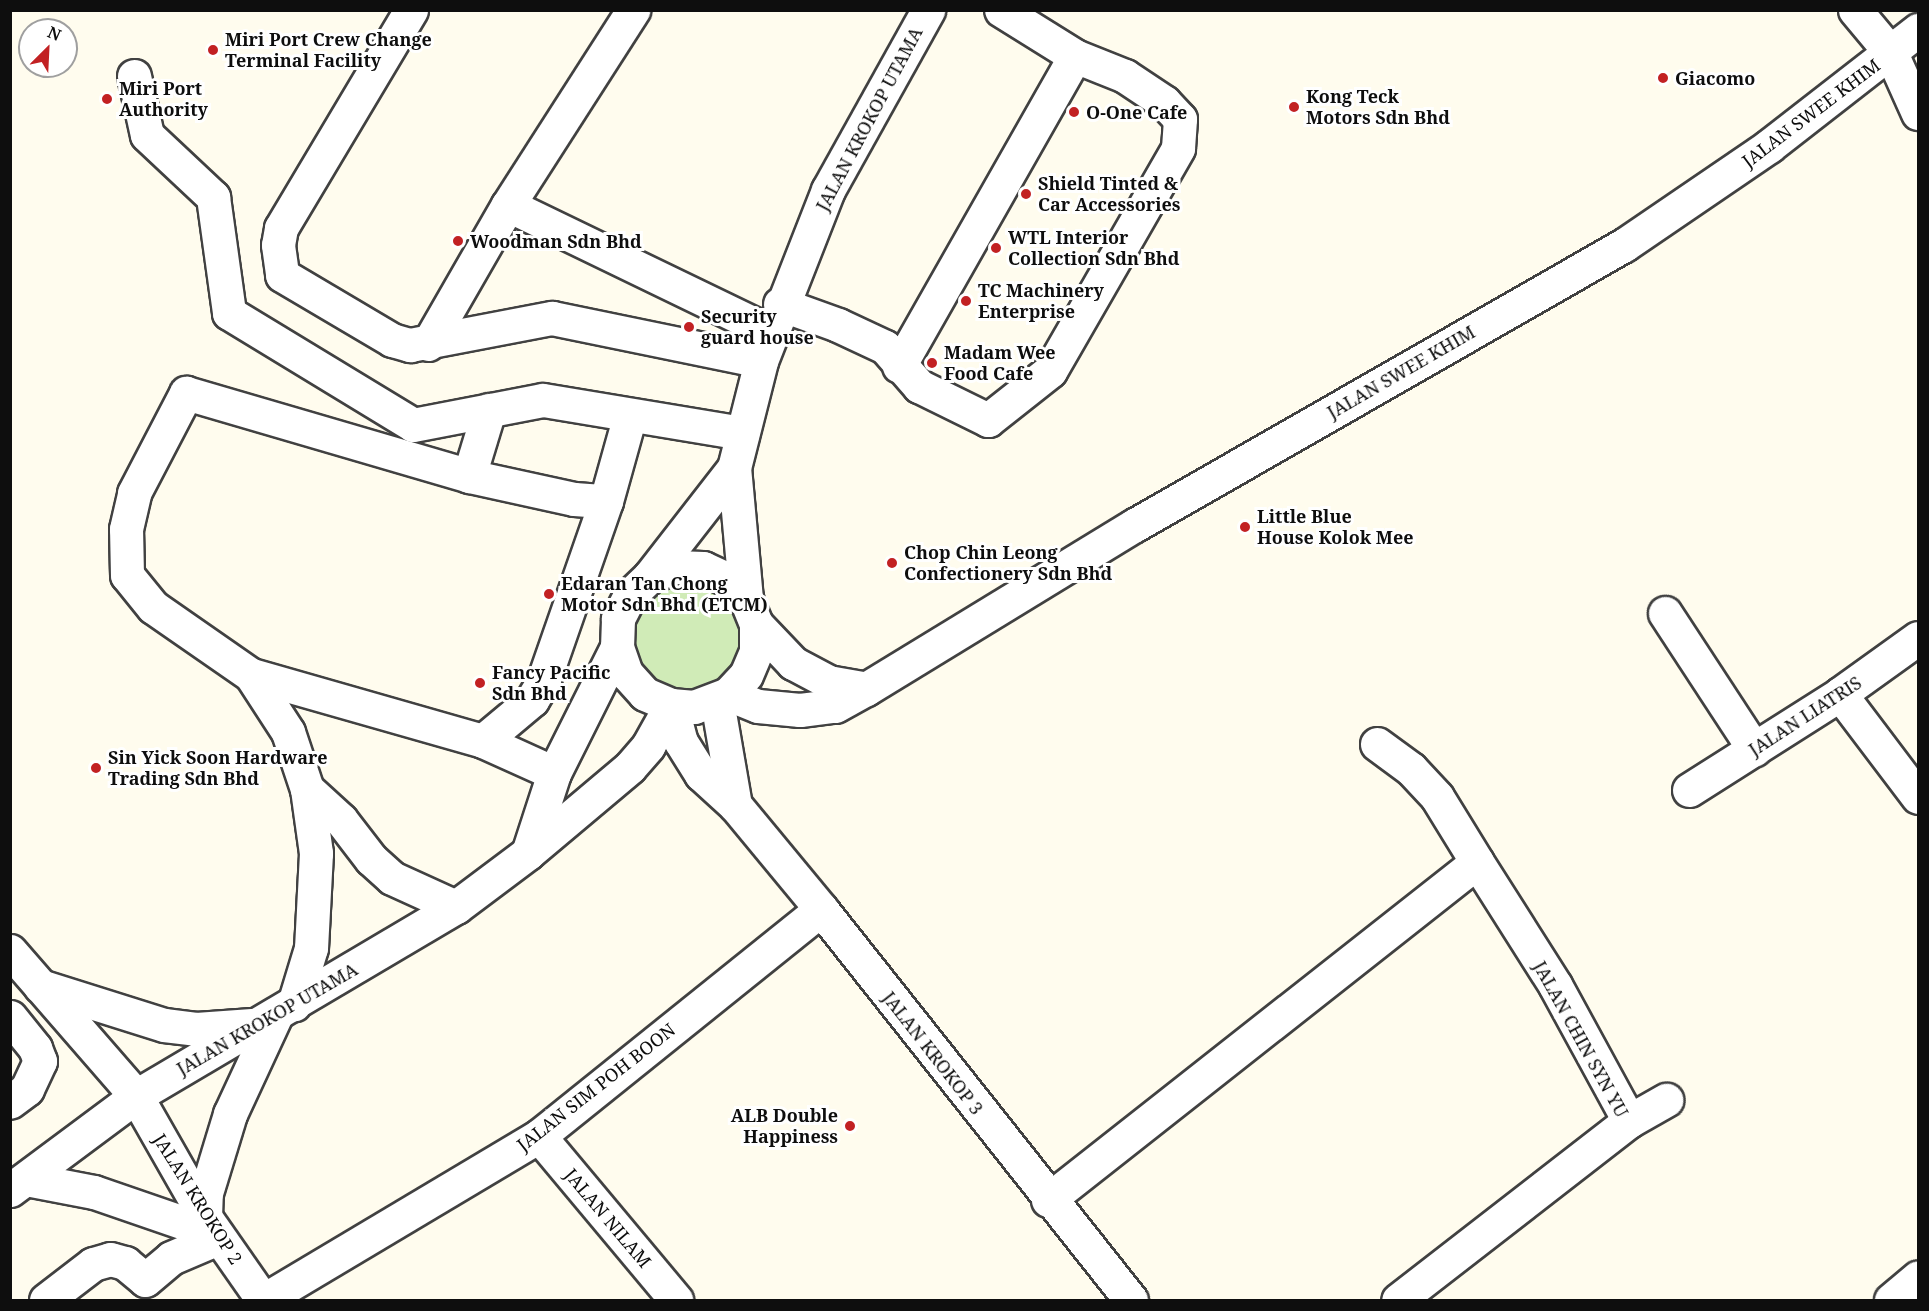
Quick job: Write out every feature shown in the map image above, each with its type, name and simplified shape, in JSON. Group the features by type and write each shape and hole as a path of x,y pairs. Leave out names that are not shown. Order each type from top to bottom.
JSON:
{"street":[{"path":"411,10 281,228 278,245 282,275 392,340 410,345 428,344 552,318 771,333 838,325 885,347 899,366 919,386 988,420 1050,371 1178,148 1179,118 1164,102 1125,76 1075,56 1001,10"},
{"path":"428,344 508,205 633,10"},
{"name":"JALAN KROKOP UTAMA","path":"734,468 771,333 828,189 928,10"},
{"path":"1855,10 1890,53 1918,113"},
{"name":"JALAN SWEE KHIM","path":"723,698 758,706 800,710 835,706 866,689 1135,525 1624,245 1769,146 1918,30"},
{"path":"899,366 1075,56"},
{"path":"135,75 147,135 213,198 229,313 413,425 543,400 742,433"},
{"path":"508,205 771,333"},
{"path":"554,773 483,741 251,675 153,607 127,574 126,529 134,493 186,393 469,476 574,499 606,501"},
{"path":"469,476 489,410"},
{"path":"483,741 532,700 543,682 606,501 630,415"},
{"path":"734,468 756,651 746,675 723,698 694,707 671,705 645,694 626,673 617,647 618,619 630,595 650,576 734,468"},
{"path":"650,576 675,567 703,568 728,579 793,663 828,682 866,689"},
{"path":"1665,613 1754,749"},
{"name":"JALAN LIATRIS","path":"1689,790 1840,694 1918,638"},
{"path":"528,853 554,773 617,647"},
{"path":"213,1230 206,1193 230,1114 276,1014 311,948 316,853 307,789 288,732 251,675"},
{"path":"1840,694 1918,797"},
{"name":"JALAN KROKOP 3","path":"723,698 735,804"},
{"name":"JALAN KROKOP UTAMA","path":"18,1184 136,1096 456,907 528,853 630,767 648,746 671,705"},
{"name":"JALAN KROKOP 3","path":"671,705 681,742 701,774 735,804 821,909 1048,1200 1131,1300"},
{"name":"JALAN CHIN SYN YU","path":"1377,744 1411,769 1437,797 1555,986 1629,1121 1398,1300"},
{"path":"307,789 341,820 371,859 392,878 456,907"},
{"path":"1048,1200 1477,862"},
{"name":"JALAN SIM POH BOON","path":"263,1300 539,1136 821,909"},
{"name":"JALAN KROKOP 2","path":"10,951 136,1096 213,1230 263,1300"},
{"path":"40,986 164,1025 196,1029 276,1014"},
{"path":"10,1017 35,1048 40,1061 27,1089 10,1102"},
{"path":"1629,1121 1666,1100"},
{"name":"JALAN NILAM","path":"539,1136 676,1300"},
{"path":"18,1184 94,1191 213,1230"},
{"path":"46,1300 93,1264 110,1259 126,1263 153,1290 171,1258 213,1230"},
{"path":"1891,1300 1918,1277"}],"green space":[{"path":"687,585 708,589 725,601 737,618 741,639 737,660 725,677 708,689 687,693 666,689 649,677 637,660 633,639 637,618 649,601 666,589"}],"place":[{"name":"Miri Port Crew Change Terminal Facility","path":"213,50"},
{"name":"Giacomo","path":"1663,78"},
{"name":"Miri Port Authority","path":"107,99"},
{"name":"Kong Teck Motors Sdn Bhd","path":"1294,107"},
{"name":"O-One Cafe","path":"1074,112"},
{"name":"Shield Tinted & Car Accessories","path":"1026,194"},
{"name":"Woodman Sdn Bhd","path":"458,241"},
{"name":"WTL Interior Collection Sdn Bhd","path":"996,248"},
{"name":"TC Machinery Enterprise","path":"966,301"},
{"name":"Security guard house","path":"689,327"},
{"name":"Madam Wee Food Cafe","path":"932,363"},
{"name":"Little Blue House Kolok Mee","path":"1245,527"},
{"name":"Chop Chin Leong Confectionery Sdn Bhd","path":"892,563"},
{"name":"Edaran Tan Chong Motor Sdn Bhd (ETCM)","path":"549,594"},
{"name":"Fancy Pacific Sdn Bhd","path":"480,683"},
{"name":"Sin Yick Soon Hardware Trading Sdn Bhd","path":"96,768"},
{"name":"ALB Double Happiness","path":"850,1126"}]}
